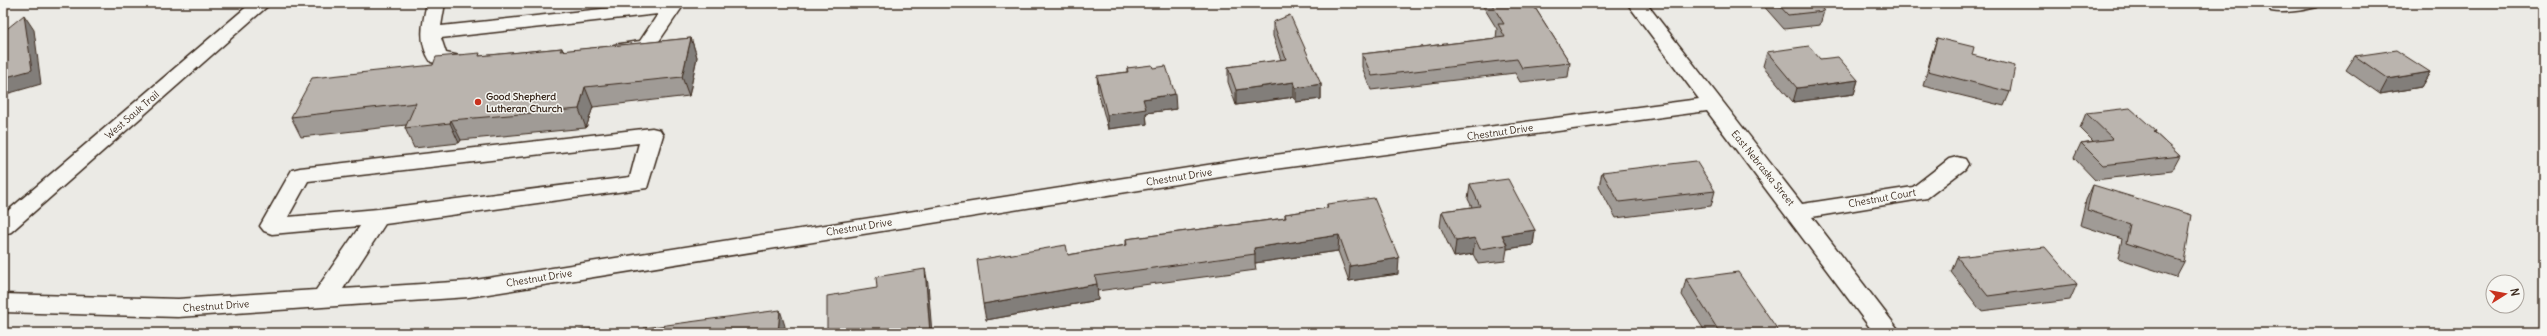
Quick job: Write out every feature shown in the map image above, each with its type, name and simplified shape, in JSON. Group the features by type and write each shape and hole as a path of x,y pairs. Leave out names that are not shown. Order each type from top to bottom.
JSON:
{"street":[{"name":"West Sauk Trail","path":"3,227 262,3"},
{"path":"436,3 430,33 438,58 473,64 489,63"},
{"name":"East Nebraska Street","path":"1636,3 1711,104 1798,212 1888,333"},
{"path":"2278,7 2310,3"},
{"path":"430,33 675,5"},
{"path":"599,51 646,46 675,5"},
{"name":"Chestnut Drive","path":"3,303 178,308 468,289 1252,165 1711,104"},
{"path":"324,298 378,217 639,183 652,135 300,175 272,226 378,217"},
{"name":"Chestnut Court","path":"1798,212 1919,193 1957,164"}],"building":[{"path":"1491,3 1532,3 1570,63 1522,68 1517,59 1372,76 1362,54 1505,37 1498,24 1504,24"},
{"path":"1777,3 1817,3 1824,11 1788,15"},
{"path":"24,15 32,70 3,78 3,32"},
{"path":"1290,15 1321,84 1296,88 1294,82 1236,90 1228,67 1286,59 1273,22"},
{"path":"691,38 682,77 585,87 579,109 451,120 450,123 405,128 416,103 291,117 312,78 433,65 436,57 480,53 479,56 562,48 560,51"},
{"path":"1937,38 1974,47 1972,55 2015,66 2010,92 1928,71"},
{"path":"1809,46 1820,59 1838,57 1858,80 1797,88 1767,52"},
{"path":"2396,50 2430,72 2388,79 2355,56"},
{"path":"1152,65 1153,68 1166,66 1175,94 1143,99 1146,109 1107,115 1097,76 1128,72 1127,68"},
{"path":"2130,108 2156,131 2154,132 2180,156 2103,165 2081,143 2113,139 2086,113"},
{"path":"1696,161 1715,191 1619,202 1602,172"},
{"path":"1508,179 1535,230 1502,235 1507,245 1480,249 1475,238 1456,241 1442,211 1480,206 1470,184"},
{"path":"2093,185 2192,215 2184,262 2126,243 2130,224 2087,210"},
{"path":"1374,198 1399,258 1350,266 1339,235 1254,248 1255,254 1095,276 1097,284 983,304 977,260 1066,245 1068,255 1127,245 1126,239 1286,218 1285,214 1328,208 1327,204"},
{"path":"2045,247 2077,284 1988,296 1957,257"},
{"path":"925,269 930,333 827,333 827,296 877,288 876,277"},
{"path":"1738,272 1780,333 1720,333 1686,279"},
{"path":"780,310 778,333 643,333 644,328"},
{"path":"596,328 594,333 559,333"}],"place":[{"name":"Good Shepherd Lutheran Church","path":"478,102"}]}
